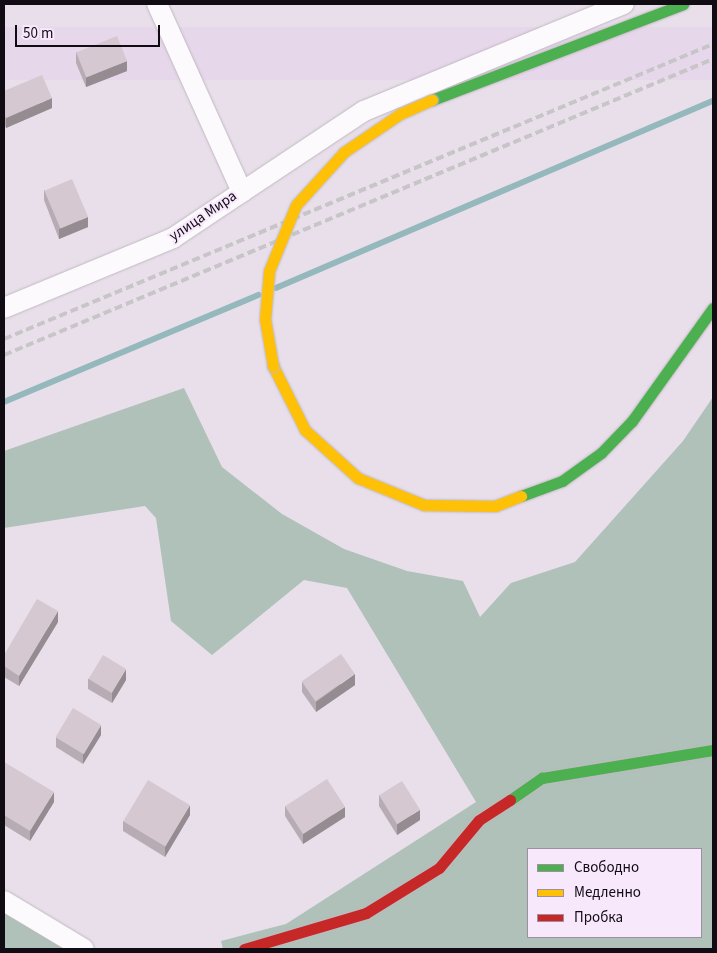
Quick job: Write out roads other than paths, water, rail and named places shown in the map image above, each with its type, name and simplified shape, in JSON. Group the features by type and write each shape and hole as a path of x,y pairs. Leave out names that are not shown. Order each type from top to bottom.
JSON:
{"street":[{"name":"улица Мира","path":"4,308 172,238 242,192 157,4"},
{"path":"242,192 364,111 624,4"},
{"path":"683,4 432,100 400,114 344,152 296,205 275,248 268,279 265,319 273,366 305,430 358,478 424,505 495,506 541,492 601,453 632,421 713,308"},
{"path":"244,949 366,914 438,868 479,820 542,778 713,750"},
{"path":"4,901 84,949"}],"waterway":[{"path":"276,288 713,101"},
{"path":"4,402 258,295"}],"railway":[{"path":"4,339 713,44"},
{"path":"4,355 713,59"}]}
